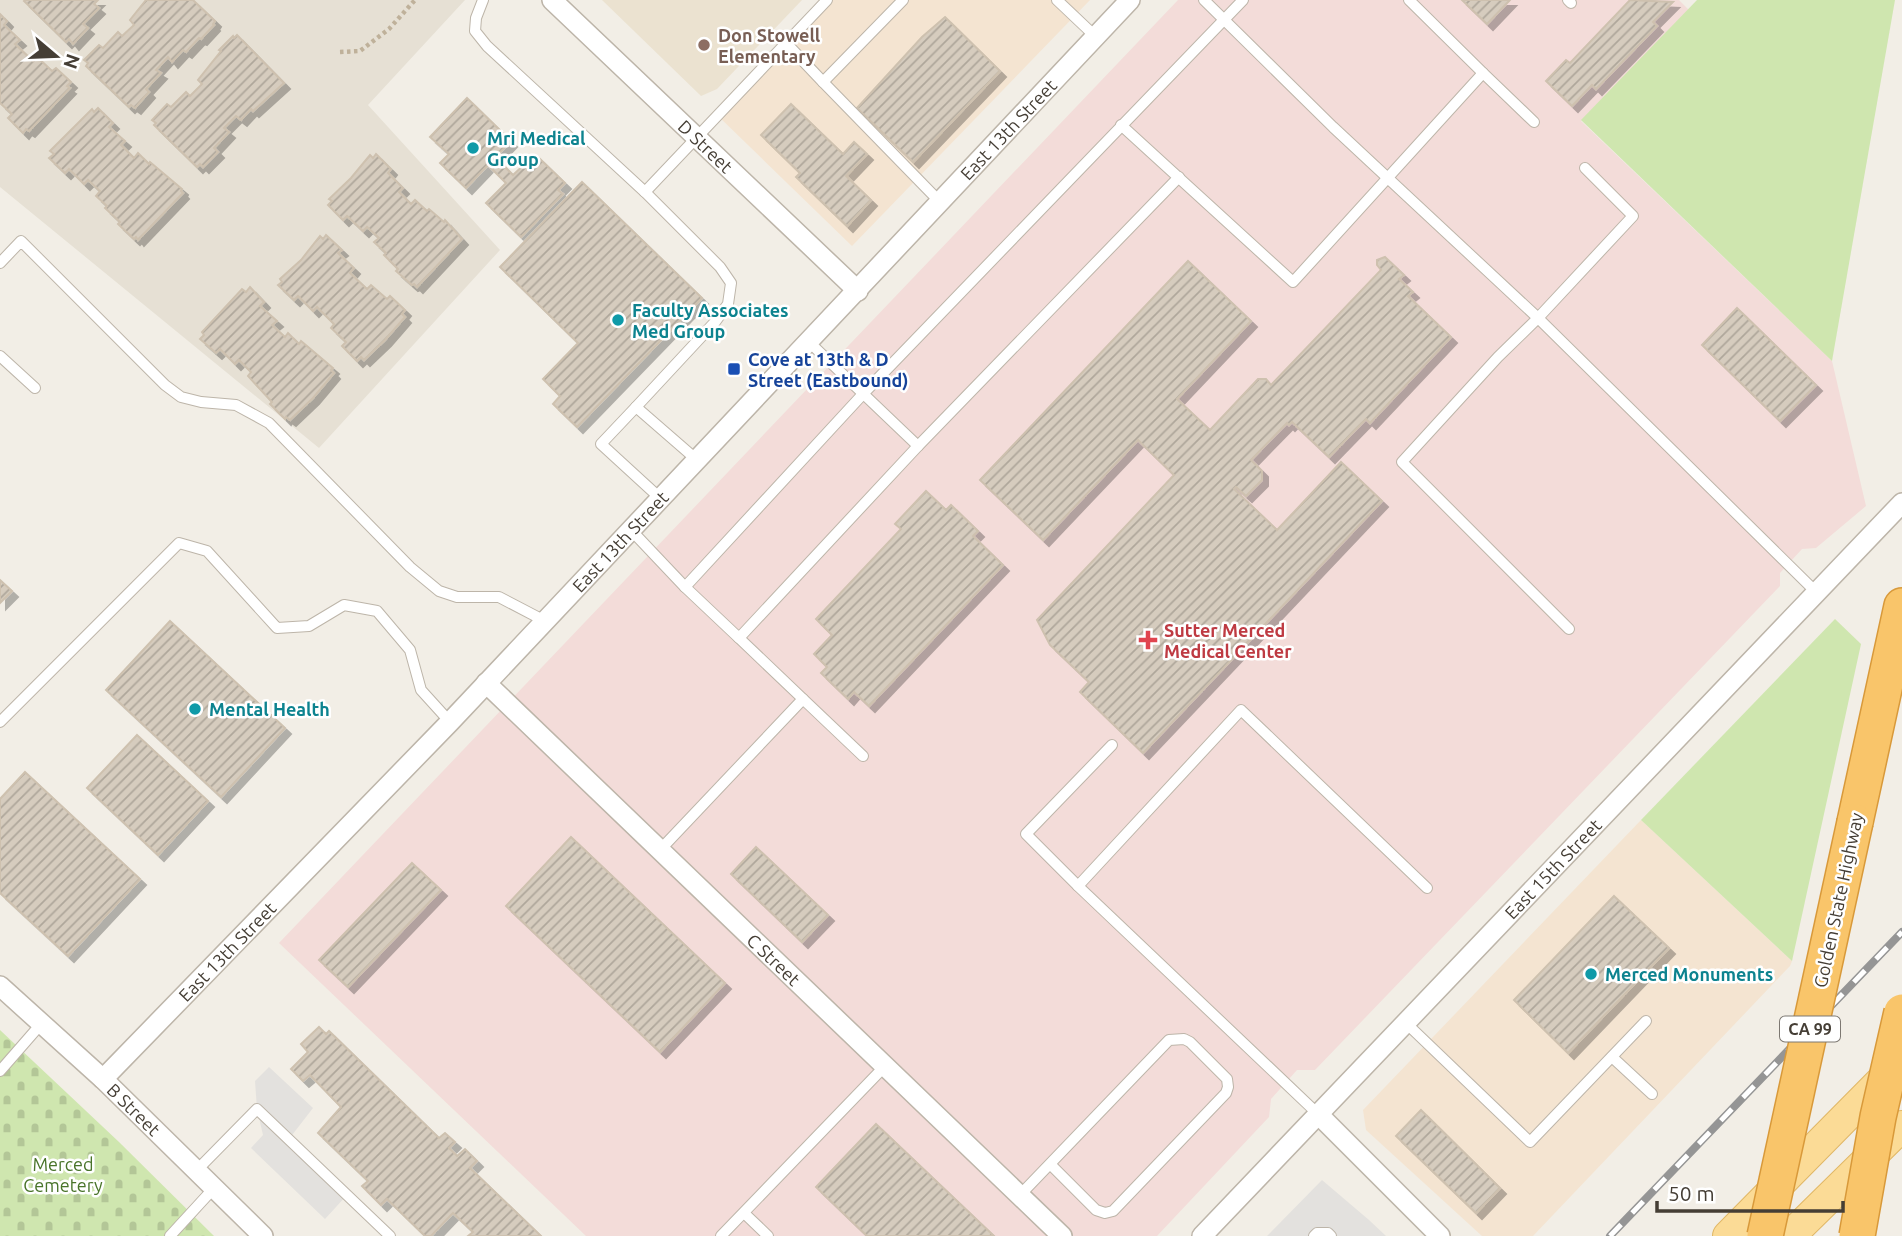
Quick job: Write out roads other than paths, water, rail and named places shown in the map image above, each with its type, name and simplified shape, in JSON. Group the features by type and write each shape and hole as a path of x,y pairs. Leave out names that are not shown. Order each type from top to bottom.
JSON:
{"highway":[{"name":"Golden State Highway","path":"1765,1236 1902,608"},
{"path":"1857,1236 1878,1117 1902,1012"}],"main road":[{"path":"1728,1236 1902,1060"},
{"path":"1790,1236 1902,1126"}],"street":[{"name":"D Street","path":"552,0 858,291"},
{"name":"East 13th Street","path":"103,1079 450,722 1130,0"},
{"name":"East 15th Street","path":"1202,1236 1902,503"},
{"name":"C Street","path":"486,683 1062,1236"},
{"name":"B Street","path":"0,986 103,1079 263,1236"},
{"path":"1318,1114 1440,1236"}],"lane":[{"path":"483,0 476,18 475,31 487,46 645,192 720,267 731,283 728,304 715,322 601,444 660,499"},
{"path":"645,192 827,0"},
{"path":"823,82 903,0"},
{"path":"1057,0 1096,37"},
{"path":"1204,0 1538,318 1816,593"},
{"path":"685,587 863,394 1243,0"},
{"path":"1409,0 1534,122"},
{"path":"786,43 940,202"},
{"path":"1121,125 1293,282 1483,74"},
{"path":"1569,629 1402,462 1497,357 1538,318 1633,216 1586,168"},
{"path":"739,638 918,446 1178,177"},
{"path":"0,263 21,241 165,385 181,397 236,405 269,423 410,567 439,591 457,597 499,597 545,621"},
{"path":"809,342 918,446"},
{"path":"0,356 35,388"},
{"path":"636,407 697,460"},
{"path":"631,530 685,587 863,757"},
{"path":"0,722 179,543 206,551 277,628 309,626 344,606 377,611 410,650 421,690 450,722"},
{"path":"660,850 803,699"},
{"path":"1078,886 1241,710 1427,888"},
{"path":"1112,745 1026,834 1318,1114"},
{"path":"1406,1024 1530,1142 1646,1021"},
{"path":"0,1071 41,1024"},
{"path":"1020,1195 1049,1164 1169,1040 1184,1039 1190,1042 1227,1079 1226,1093 1113,1211 1105,1213 1097,1210 1049,1164"},
{"path":"1612,1057 1652,1094"},
{"path":"722,1236 885,1066"},
{"path":"196,1171 257,1109 390,1236"},
{"path":"170,1236 214,1188"},
{"path":"744,1213 768,1236"},
{"path":"1314,1236 1317,1233 1328,1233 1331,1236"}],"railway":[{"path":"1610,1236 1902,932"}],"place":[{"name":"Don Stowell Elementary","path":"704,45"},
{"name":"Mri Medical Group","path":"473,148"},
{"name":"Faculty Associates Med Group","path":"618,320"},
{"name":"Cove at 13th & D Street (Eastbound)","path":"734,369"},
{"name":"Sutter Merced Medical Center","path":"1148,640"},
{"name":"Mental Health","path":"195,709"},
{"name":"Merced Monuments","path":"1591,974"}],"park label":[{"name":"Merced Cemetery","path":"63,1174"}]}
